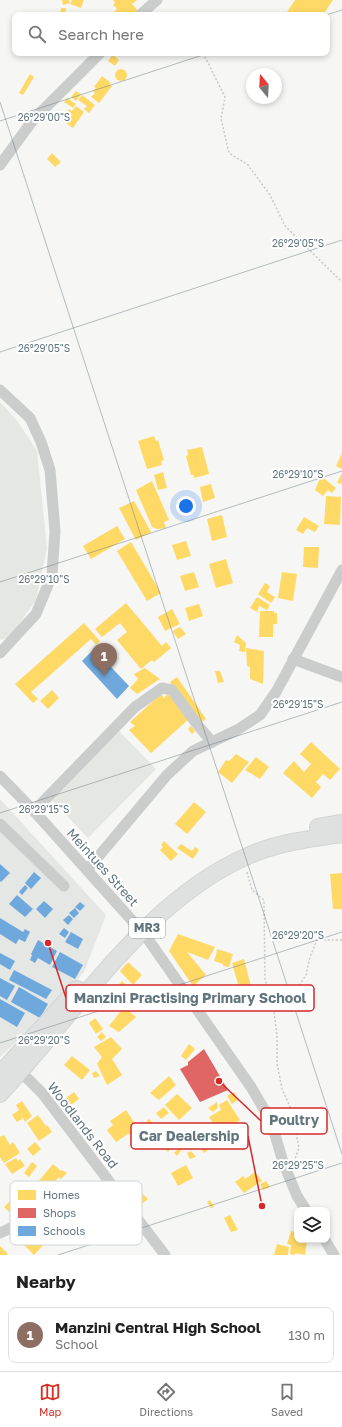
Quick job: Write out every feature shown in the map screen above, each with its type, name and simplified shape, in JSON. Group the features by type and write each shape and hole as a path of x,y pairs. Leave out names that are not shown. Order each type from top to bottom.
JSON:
{"highway":[{"name":"MR3","path":"0,1094 21,1072 140,929 174,892 202,871 248,846 297,831 342,823"},
{"name":"MR3","path":"0,1074 103,961 179,898 213,874 251,854 298,840 342,834"}],"street":[{"path":"143,12 157,0"},
{"path":"0,165 33,120 97,56"},
{"path":"0,390 30,418 41,442 50,470 55,531 52,575 36,614 0,653"},
{"path":"87,870 167,775 193,751 237,730 260,715 276,692 342,570"},
{"path":"293,659 342,677"},
{"path":"34,811 135,707 162,688 172,690 212,742"},
{"name":"Meintues Street","path":"0,776 34,811 140,929 251,1087 271,1120 283,1162 297,1196 304,1207"},
{"path":"0,824 64,886"},
{"name":"Woodlands Road","path":"21,1072 42,1093 108,1181"},
{"name":"Woodlands Road","path":"142,1225 165,1255"},
{"path":"0,1232 10,1228"},
{"path":"327,1243 334,1255"}],"path":[{"path":"204,56 225,97 221,119 229,153 248,165 270,195 285,226 342,282"},
{"path":"243,858 252,890 264,900 265,979 274,1011 277,1036 277,1063 282,1089 291,1109 299,1148 294,1162"},
{"path":"274,1011 288,1002 306,975 310,957 317,940 342,940"}],"shaded area":[{"path":"0,402 18,422 37,451 47,548 36,600 10,637 0,640"},
{"path":"119,731 156,769 88,838 51,799"},
{"path":"0,799 106,915 84,972 51,1009 0,1057"}],"building: Homes":[{"path":"62,0 69,0 70,3 63,5"},
{"path":"72,0 84,0 81,8 70,4"},
{"path":"113,0 137,0 132,4 139,12 114,12 117,9 113,5 115,3"},
{"path":"295,0 333,0 325,12 287,12"},
{"path":"61,8 66,8 65,12 60,12"},
{"path":"112,56 115,56 119,60 115,66 108,61"},
{"path":"121,69 125,71 127,75 125,79 121,81 117,79 115,75 117,71"},
{"path":"30,74 34,77 23,95 19,93"},
{"path":"102,76 111,83 109,84 112,86 99,103 91,97 95,93 93,91 96,88 94,87"},
{"path":"76,91 81,94 76,101 71,97"},
{"path":"82,95 95,105 89,113 84,109 87,106 78,100"},
{"path":"67,98 76,104 73,108 64,102"},
{"path":"76,106 84,112 73,128 63,121 67,116 65,115 69,109 72,111"},
{"path":"52,153 61,162 55,167 47,159"},
{"path":"154,436 156,441 158,440 164,460 161,461 162,465 147,469 138,441"},
{"path":"202,447 209,474 194,478 194,475 191,475 186,456 188,455 187,450"},
{"path":"342,453 342,469 336,466"},
{"path":"163,472 167,488 158,490 154,475"},
{"path":"342,473 342,484 337,483"},
{"path":"321,476 336,488 332,493 328,490 323,496 315,490"},
{"path":"152,481 169,520 164,522 166,528 157,529 152,527 136,490"},
{"path":"211,484 215,498 203,502 200,487"},
{"path":"326,496 341,497 340,525 324,524"},
{"path":"134,501 151,532 136,540 119,508"},
{"path":"222,515 227,537 212,541 207,519"},
{"path":"304,517 319,526 315,532 307,528 303,534 296,530"},
{"path":"117,526 125,539 91,559 83,546"},
{"path":"186,541 191,556 177,560 172,545"},
{"path":"131,542 161,593 147,601 117,551"},
{"path":"304,547 319,547 318,568 303,567"},
{"path":"226,559 233,583 216,588 209,564"},
{"path":"194,572 199,587 185,591 180,576"},
{"path":"282,572 297,574 293,601 278,598"},
{"path":"265,583 270,586 267,592 275,597 271,603 258,594"},
{"path":"257,597 270,605 267,610 259,606 257,612 250,608"},
{"path":"126,603 162,646 166,642 171,648 154,662 152,660 141,669 117,640 127,632 120,623 102,637 95,629"},
{"path":"199,604 203,616 189,621 185,608"},
{"path":"172,609 180,624 165,631 158,617"},
{"path":"260,611 274,611 274,613 277,613 277,624 273,624 273,637 259,637"},
{"path":"84,623 100,641 96,645 91,639 31,692 38,699 33,703 15,684"},
{"path":"180,627 186,634 178,639 172,631"},
{"path":"237,635 246,643 245,652 239,651 240,645 234,642"},
{"path":"246,648 264,651 263,684 250,679 250,667 247,666"},
{"path":"145,668 160,679 137,694 130,688 138,679 134,674"},
{"path":"215,671 220,671 224,682 218,683"},
{"path":"177,677 206,719 199,724 170,682"},
{"path":"52,690 59,698 48,709 40,701"},
{"path":"161,694 164,698 168,694 190,718 151,753 129,730 135,726 130,722"},
{"path":"191,726 195,731 192,734 188,729"},
{"path":"311,742 340,769 330,780 323,774 316,782 321,787 312,798 283,773 294,761 304,772 311,764 300,754"},
{"path":"236,754 249,762 232,783 218,772 226,760 229,761"},
{"path":"256,757 269,767 260,779 245,770"},
{"path":"194,802 206,812 187,834 175,824"},
{"path":"164,841 178,854 171,861 160,850 163,847 161,845"},
{"path":"181,844 192,851 195,847 199,850 193,859 177,848"},
{"path":"342,873 342,909 333,909 330,874"},
{"path":"178,934 215,947 208,960 187,952 206,975 193,986 169,951"},
{"path":"217,949 233,954 229,967 223,966 223,964 214,961"},
{"path":"244,959 256,1006 245,1009 232,963"},
{"path":"128,962 142,975 133,985 120,971"},
{"path":"122,981 129,988 121,998 113,992"},
{"path":"204,985 208,990 203,994 200,988"},
{"path":"110,1004 115,1008 112,1012 106,1008"},
{"path":"124,1007 136,1017 119,1032 109,1026"},
{"path":"95,1018 103,1029 96,1034 89,1023"},
{"path":"102,1032 106,1037 101,1041 97,1037"},
{"path":"111,1037 122,1049 112,1059 122,1075 107,1085 97,1064 102,1057 94,1047"},
{"path":"189,1044 195,1049 186,1060 181,1056"},
{"path":"72,1056 90,1070 82,1080 64,1065"},
{"path":"96,1071 100,1076 94,1078 92,1073"},
{"path":"169,1076 176,1085 159,1100 150,1093"},
{"path":"74,1092 79,1099 71,1105 66,1098"},
{"path":"234,1092 238,1100 232,1104 227,1096"},
{"path":"177,1094 192,1108 179,1120 165,1105"},
{"path":"227,1100 240,1120 220,1133 209,1117 221,1110 219,1105"},
{"path":"22,1101 32,1116 25,1122 23,1118 17,1122 12,1115 19,1110 16,1105"},
{"path":"217,1102 218,1108 213,1112 208,1108"},
{"path":"164,1107 169,1113 161,1119 156,1113"},
{"path":"126,1110 134,1122 131,1127 134,1134 128,1134 116,1142 107,1130 113,1125 110,1121"},
{"path":"38,1115 52,1132 39,1141 27,1123"},
{"path":"149,1119 158,1129 156,1135 145,1123"},
{"path":"165,1124 180,1136 168,1152 158,1143 164,1136 160,1132"},
{"path":"213,1128 222,1140 204,1153 195,1141"},
{"path":"4,1135 10,1145 13,1142 20,1153 4,1163 0,1157 0,1137"},
{"path":"35,1142 41,1149 33,1156 27,1149"},
{"path":"180,1147 182,1149 177,1156 174,1153"},
{"path":"191,1151 196,1157 190,1159 187,1153"},
{"path":"16,1158 18,1161 20,1159 25,1166 12,1174 5,1164"},
{"path":"32,1162 37,1166 29,1177 24,1173"},
{"path":"53,1164 61,1171 62,1170 67,1173 61,1179 59,1177 55,1181 39,1181"},
{"path":"186,1165 193,1178 178,1186 171,1173"},
{"path":"255,1172 262,1181 244,1193 235,1182 243,1176 245,1179"},
{"path":"266,1181 270,1187 263,1190 260,1184"},
{"path":"143,1194 148,1199 142,1204"},
{"path":"210,1200 214,1207 211,1208 207,1202"},
{"path":"10,1201 10,1213 4,1207"},
{"path":"230,1215 238,1230 231,1232 224,1218"},
{"path":"291,1231 294,1232 294,1243 307,1243 305,1255 295,1253 295,1255 290,1254 291,1245 287,1244"},
{"path":"277,1244 289,1247 288,1255 274,1255"},
{"path":"24,1245 43,1245 34,1255"},
{"path":"0,1246 8,1254 7,1255 0,1255"}],"building: Shops":[{"path":"204,1049 228,1090 200,1102 180,1069 188,1065 188,1062"}],"building: Schools":[{"path":"94,649 129,686 117,699 82,661"},
{"path":"0,864 10,873 1,882 0,881"},
{"path":"34,872 41,878 31,889 25,883"},
{"path":"25,885 28,888 22,895 19,892"},
{"path":"17,895 33,909 25,917 9,904"},
{"path":"44,901 53,909 45,918 36,909"},
{"path":"80,902 85,906 80,911 75,907"},
{"path":"75,908 79,913 74,918 69,913"},
{"path":"69,915 73,919 68,925 63,920"},
{"path":"0,918 23,932 25,929 30,932 25,942 19,939 16,944 0,934"},
{"path":"64,928 69,932 65,938 59,934"},
{"path":"71,932 83,939 78,949 65,942"},
{"path":"38,940 57,951 50,965 38,958 35,963 30,960 31,954"},
{"path":"60,952 83,965 75,979 52,967"},
{"path":"0,953 15,961 10,970 0,964"},
{"path":"14,970 52,990 46,999 9,980"},
{"path":"0,978 15,986 7,1000 0,996"},
{"path":"19,987 48,1004 40,1018 11,1002"},
{"path":"0,999 25,1013 17,1027 0,1017"}],"place":[{"name":"Manzini Central High School","path":"104,676"},
{"name":"Manzini Practising Primary School","path":"48,943"},
{"name":"Poultry","path":"219,1081"},
{"name":"Car Dealership","path":"262,1206"}]}
